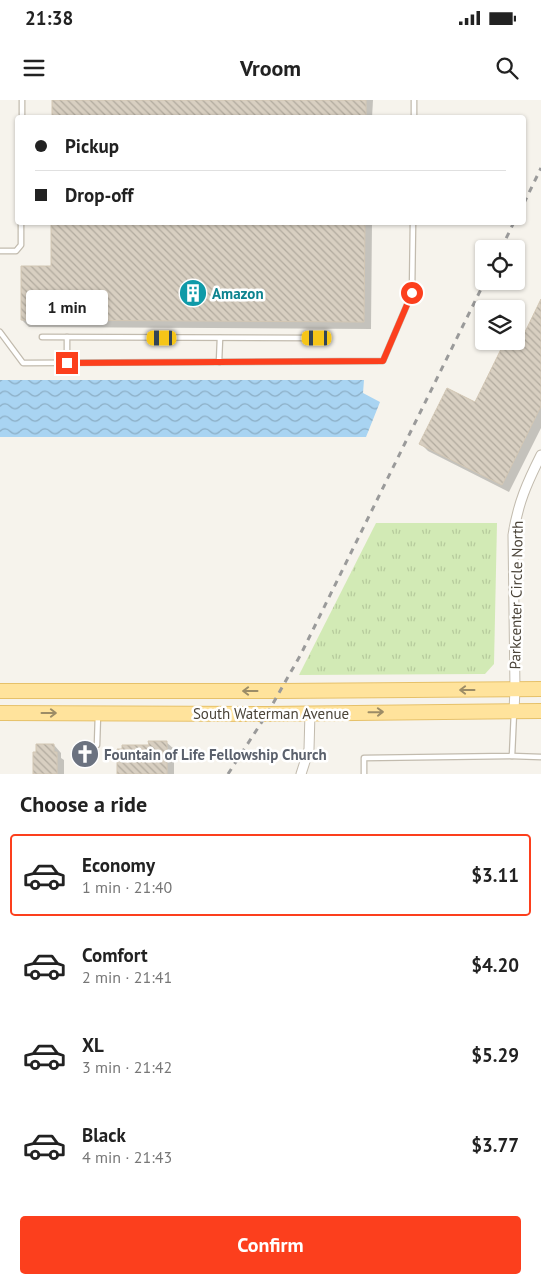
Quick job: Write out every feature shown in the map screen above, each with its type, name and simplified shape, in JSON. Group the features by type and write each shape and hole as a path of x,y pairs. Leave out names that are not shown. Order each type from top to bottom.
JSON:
{"main road":[{"name":"South Waterman Avenue","path":"0,691 541,689"},
{"name":"South Waterman Avenue","path":"0,713 541,711"}],"street":[{"name":"Parkcenter Circle North","path":"514,711 513,535 517,511 525,488 541,455"},
{"path":"300,774 309,749 310,713"}],"lane":[{"path":"22,100 22,115"},
{"path":"414,100 414,115"},
{"path":"0,251 16,251 21,245 21,225"},
{"path":"0,332 23,363 383,361 412,293 413,225"},
{"path":"42,337 317,338"},
{"path":"67,337 67,363"},
{"path":"219,362 220,338"},
{"path":"512,756 514,711"},
{"path":"97,745 98,713"},
{"path":"364,774 364,758 541,757"}],"green space":[{"path":"376,523 497,523 494,664 485,674 299,675"}],"water":[{"path":"0,380 364,380 363,393 380,402 366,437 0,437"}],"building":[{"path":"52,100 366,100 366,115 52,115"},
{"name":"Amazon","path":"51,225 365,225 364,322 21,320 21,266 51,266"},
{"path":"541,299 541,406 502,485 419,444 447,388 475,402 501,350 525,350 525,332"},
{"path":"148,741 167,741 167,774 117,774 117,749 122,749 122,745 149,745"},
{"path":"36,744 54,744 54,752 57,752 57,774 33,774 33,752 36,752"}],"railway":[{"path":"526,199 541,168"},
{"path":"505,240 513,225"},
{"path":"228,774 267,714 301,654 481,290"}],"place":[{"name":"Amazon","path":"193,293"},
{"name":"Fountain of Life Fellowship Church","path":"85,754"}],"route":[{"path":"67,363 383,361 412,293"}]}
